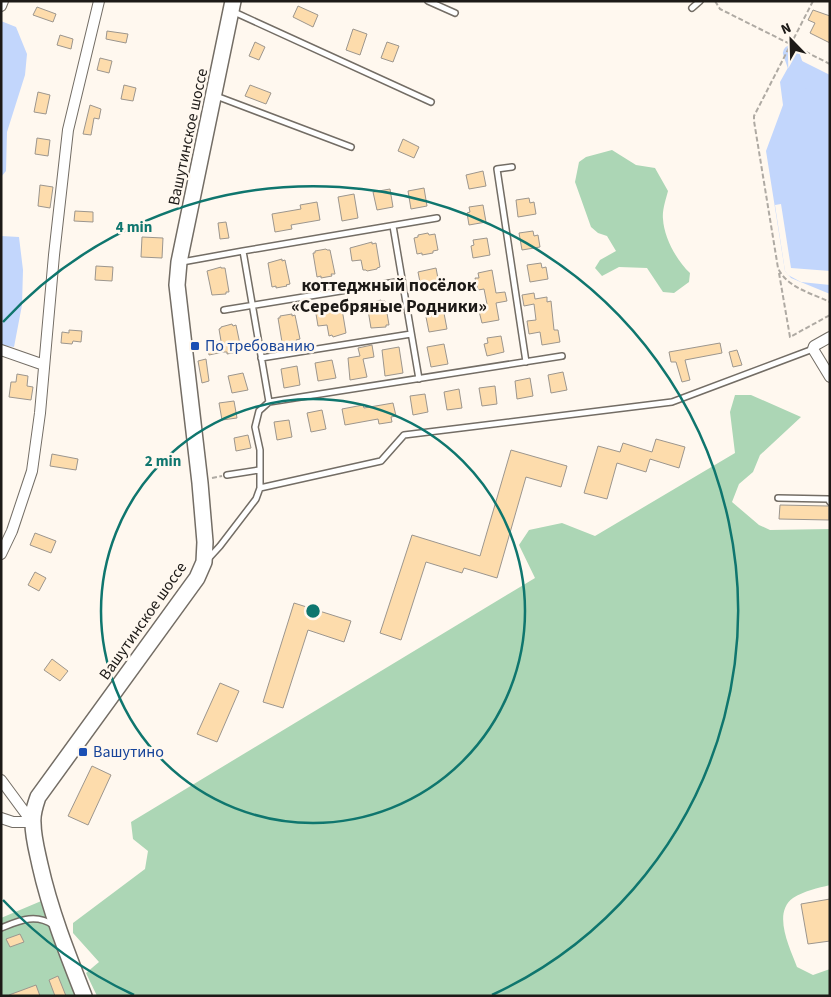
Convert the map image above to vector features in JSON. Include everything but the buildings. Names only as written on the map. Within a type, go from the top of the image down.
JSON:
[{"type":"street","points":[[1,6],[3,1]]},
{"type":"street","points":[[1,554],[12,531],[32,471],[40,413],[68,130],[99,1]]},
{"type":"street","name":"Вашутинское шоссе","points":[[84,996],[58,928],[45,887],[32,822],[33,809],[38,797],[198,578],[204,562],[205,542],[200,483],[178,285],[180,262],[232,6]]},
{"type":"street","points":[[830,337],[814,346],[813,349],[830,377]]},
{"type":"street","points":[[1,350],[44,365]]},
{"type":"street","points":[[1,780],[32,822]]},
{"type":"street","points":[[1,818],[13,822],[32,822]]},
{"type":"lane","points":[[428,1],[455,14]]},
{"type":"lane","points":[[692,8],[700,1]]},
{"type":"lane","points":[[232,6],[431,102]]},
{"type":"lane","points":[[214,96],[351,147]]},
{"type":"lane","points":[[512,167],[497,169],[526,362]]},
{"type":"lane","points":[[180,262],[437,218]]},
{"type":"lane","points":[[393,226],[419,378]]},
{"type":"lane","points":[[243,251],[268,402]]},
{"type":"lane","points":[[224,310],[402,281]]},
{"type":"lane","points":[[261,358],[411,334]]},
{"type":"lane","points":[[260,488],[381,461],[404,435],[672,402],[813,349]]},
{"type":"lane","points":[[204,562],[220,546],[256,498],[260,488],[260,450],[256,427],[259,412],[268,402],[562,356]]},
{"type":"lane","points":[[227,476],[259,470]]},
{"type":"lane","points":[[778,498],[828,499],[830,502]]},
{"type":"lane","points":[[1,928],[23,919],[32,918],[46,920],[58,928]]},
{"type":"path","points":[[715,1],[720,9],[830,64]]},
{"type":"path","points":[[813,1],[754,116],[754,121],[790,337],[830,315]]},
{"type":"path","points":[[778,268],[784,279],[830,302]]},
{"type":"path","points":[[200,483],[210,478],[227,476]]},
{"type":"green space","points":[[612,150],[636,165],[655,168],[668,191],[663,216],[668,241],[690,273],[689,282],[674,293],[663,292],[647,268],[619,267],[602,276],[595,268],[600,260],[616,251],[607,236],[598,233],[591,227],[575,182],[579,162],[586,157]]},
{"type":"green space","points":[[735,395],[751,395],[801,417],[760,455],[753,472],[739,484],[732,502],[759,525],[770,530],[830,529],[830,885],[793,898],[787,904],[783,921],[787,941],[797,967],[813,975],[830,969],[830,996],[97,996],[86,973],[99,962],[73,933],[73,923],[145,869],[148,851],[133,839],[131,822],[535,578],[519,545],[529,530],[562,523],[595,536],[735,453],[730,412]]},
{"type":"green space","points":[[46,899],[82,996],[1,996],[1,918]]},
{"type":"water","points":[[1,21],[16,27],[27,54],[25,75],[7,132],[6,171],[1,177]]},
{"type":"water","points":[[800,60],[830,75],[830,294],[791,278],[785,271],[766,151],[783,105],[780,82],[790,64]]},
{"type":"water","points":[[1,236],[19,237],[23,270],[22,305],[14,347],[1,345]]},
{"type":"pier","points":[[781,204],[791,268],[830,271],[830,285],[801,282],[788,275],[785,271],[775,205]]},
{"type":"waterway","points":[[791,53],[801,82]]},
{"type":"place","name":"По требованию","points":[[195,346]]},
{"type":"place","name":"Вашутино","points":[[83,752]]},
{"type":"district","name":"коттеджный посёлок «Серебряные Родники»","points":[[389,295]]}]
